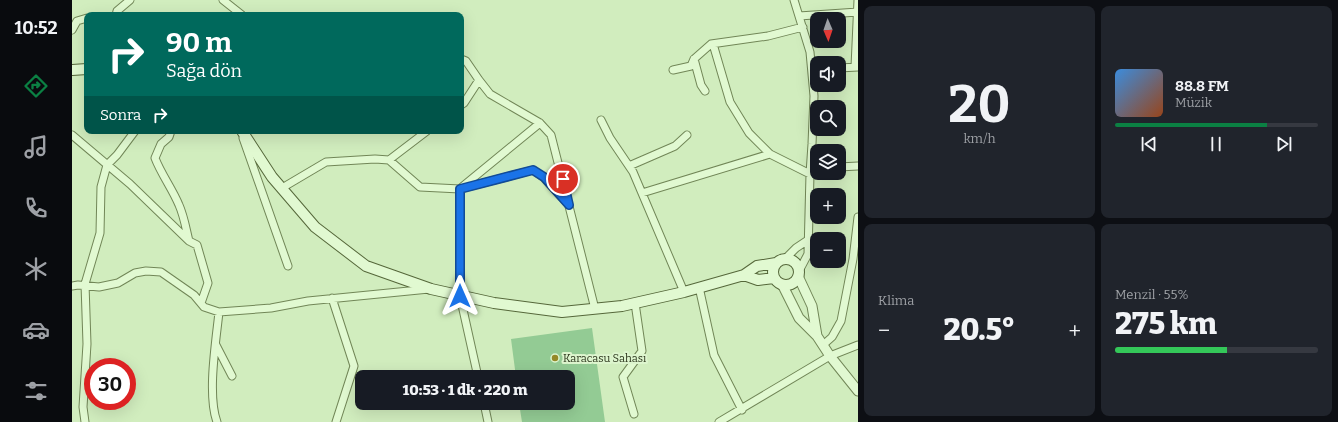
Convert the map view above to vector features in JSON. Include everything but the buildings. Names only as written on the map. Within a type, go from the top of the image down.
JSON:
[{"type":"main road","points":[[72,69],[84,69]]},
{"type":"main road","points":[[243,134],[272,176],[315,227],[366,266],[431,289],[494,303],[562,312],[635,303],[684,292],[744,275],[757,266],[781,261],[795,262],[799,274],[792,284],[778,281],[758,280],[744,275]]},
{"type":"main road","points":[[778,281],[773,273],[781,261]]},
{"type":"street","points":[[117,12],[120,0]]},
{"type":"street","points":[[118,12],[130,0]]},
{"type":"street","points":[[223,0],[238,12]]},
{"type":"street","points":[[794,0],[811,56]]},
{"type":"street","points":[[846,68],[856,67],[858,0]]},
{"type":"street","points":[[799,16],[858,12]]},
{"type":"street","points":[[72,30],[77,21],[84,19]]},
{"type":"street","points":[[673,70],[691,66],[694,59],[713,44],[768,36],[803,28]]},
{"type":"street","points":[[713,44],[730,102],[749,133],[770,154],[810,172]]},
{"type":"street","points":[[694,59],[701,85],[705,91]]},
{"type":"street","points":[[464,60],[490,94],[540,124],[551,135],[594,309]]},
{"type":"street","points":[[464,103],[478,80]]},
{"type":"street","points":[[812,144],[813,92]]},
{"type":"street","points":[[600,120],[629,166],[684,292]]},
{"type":"street","points":[[460,189],[540,124]]},
{"type":"street","points":[[85,422],[83,407],[87,344],[85,286],[100,233],[101,187],[107,165],[117,155],[133,134]]},
{"type":"street","points":[[170,134],[169,137],[161,144],[155,158],[179,205],[185,224],[188,241]]},
{"type":"street","points":[[242,134],[288,266]]},
{"type":"street","points":[[389,160],[423,134]]},
{"type":"street","points":[[72,135],[130,184],[188,241],[197,244],[208,283],[200,303]]},
{"type":"street","points":[[629,166],[675,146],[687,135]]},
{"type":"street","points":[[642,193],[770,154]]},
{"type":"street","points":[[282,188],[326,162],[367,159],[389,160],[420,187],[460,189],[533,170],[544,177],[569,205]]},
{"type":"street","points":[[846,167],[858,166]]},
{"type":"street","points":[[812,180],[808,254],[799,274],[812,306],[817,336]]},
{"type":"street","points":[[460,189],[460,296],[476,370]]},
{"type":"street","points":[[823,345],[832,337],[841,320],[853,259],[858,217]]},
{"type":"street","points":[[781,261],[808,240]]},
{"type":"street","points":[[72,286],[99,286],[118,283],[135,274],[146,271],[161,272],[194,295],[204,307],[219,312],[271,308],[332,298],[431,289]]},
{"type":"street","points":[[778,281],[799,318],[817,336],[830,356],[858,391]]},
{"type":"street","points":[[699,287],[714,355],[742,410]]},
{"type":"street","points":[[332,298],[354,366],[336,422]]},
{"type":"street","points":[[634,414],[623,377],[642,352],[635,303]]},
{"type":"street","points":[[217,422],[214,414],[213,378],[219,312]]},
{"type":"street","points":[[216,345],[232,376]]},
{"type":"street","points":[[719,422],[742,410],[830,356],[858,345]]},
{"type":"street","points":[[485,410],[488,422]]},
{"type":"green space","name":"Karacasu Sahası","points":[[592,328],[605,422],[522,422],[520,410],[575,410],[575,370],[515,370],[511,339]]},
{"type":"place","name":"Karacasu Sahası","points":[[555,358]]},
{"type":"route","points":[[460,296],[460,189],[533,170],[544,177],[569,205],[563,179]]}]
